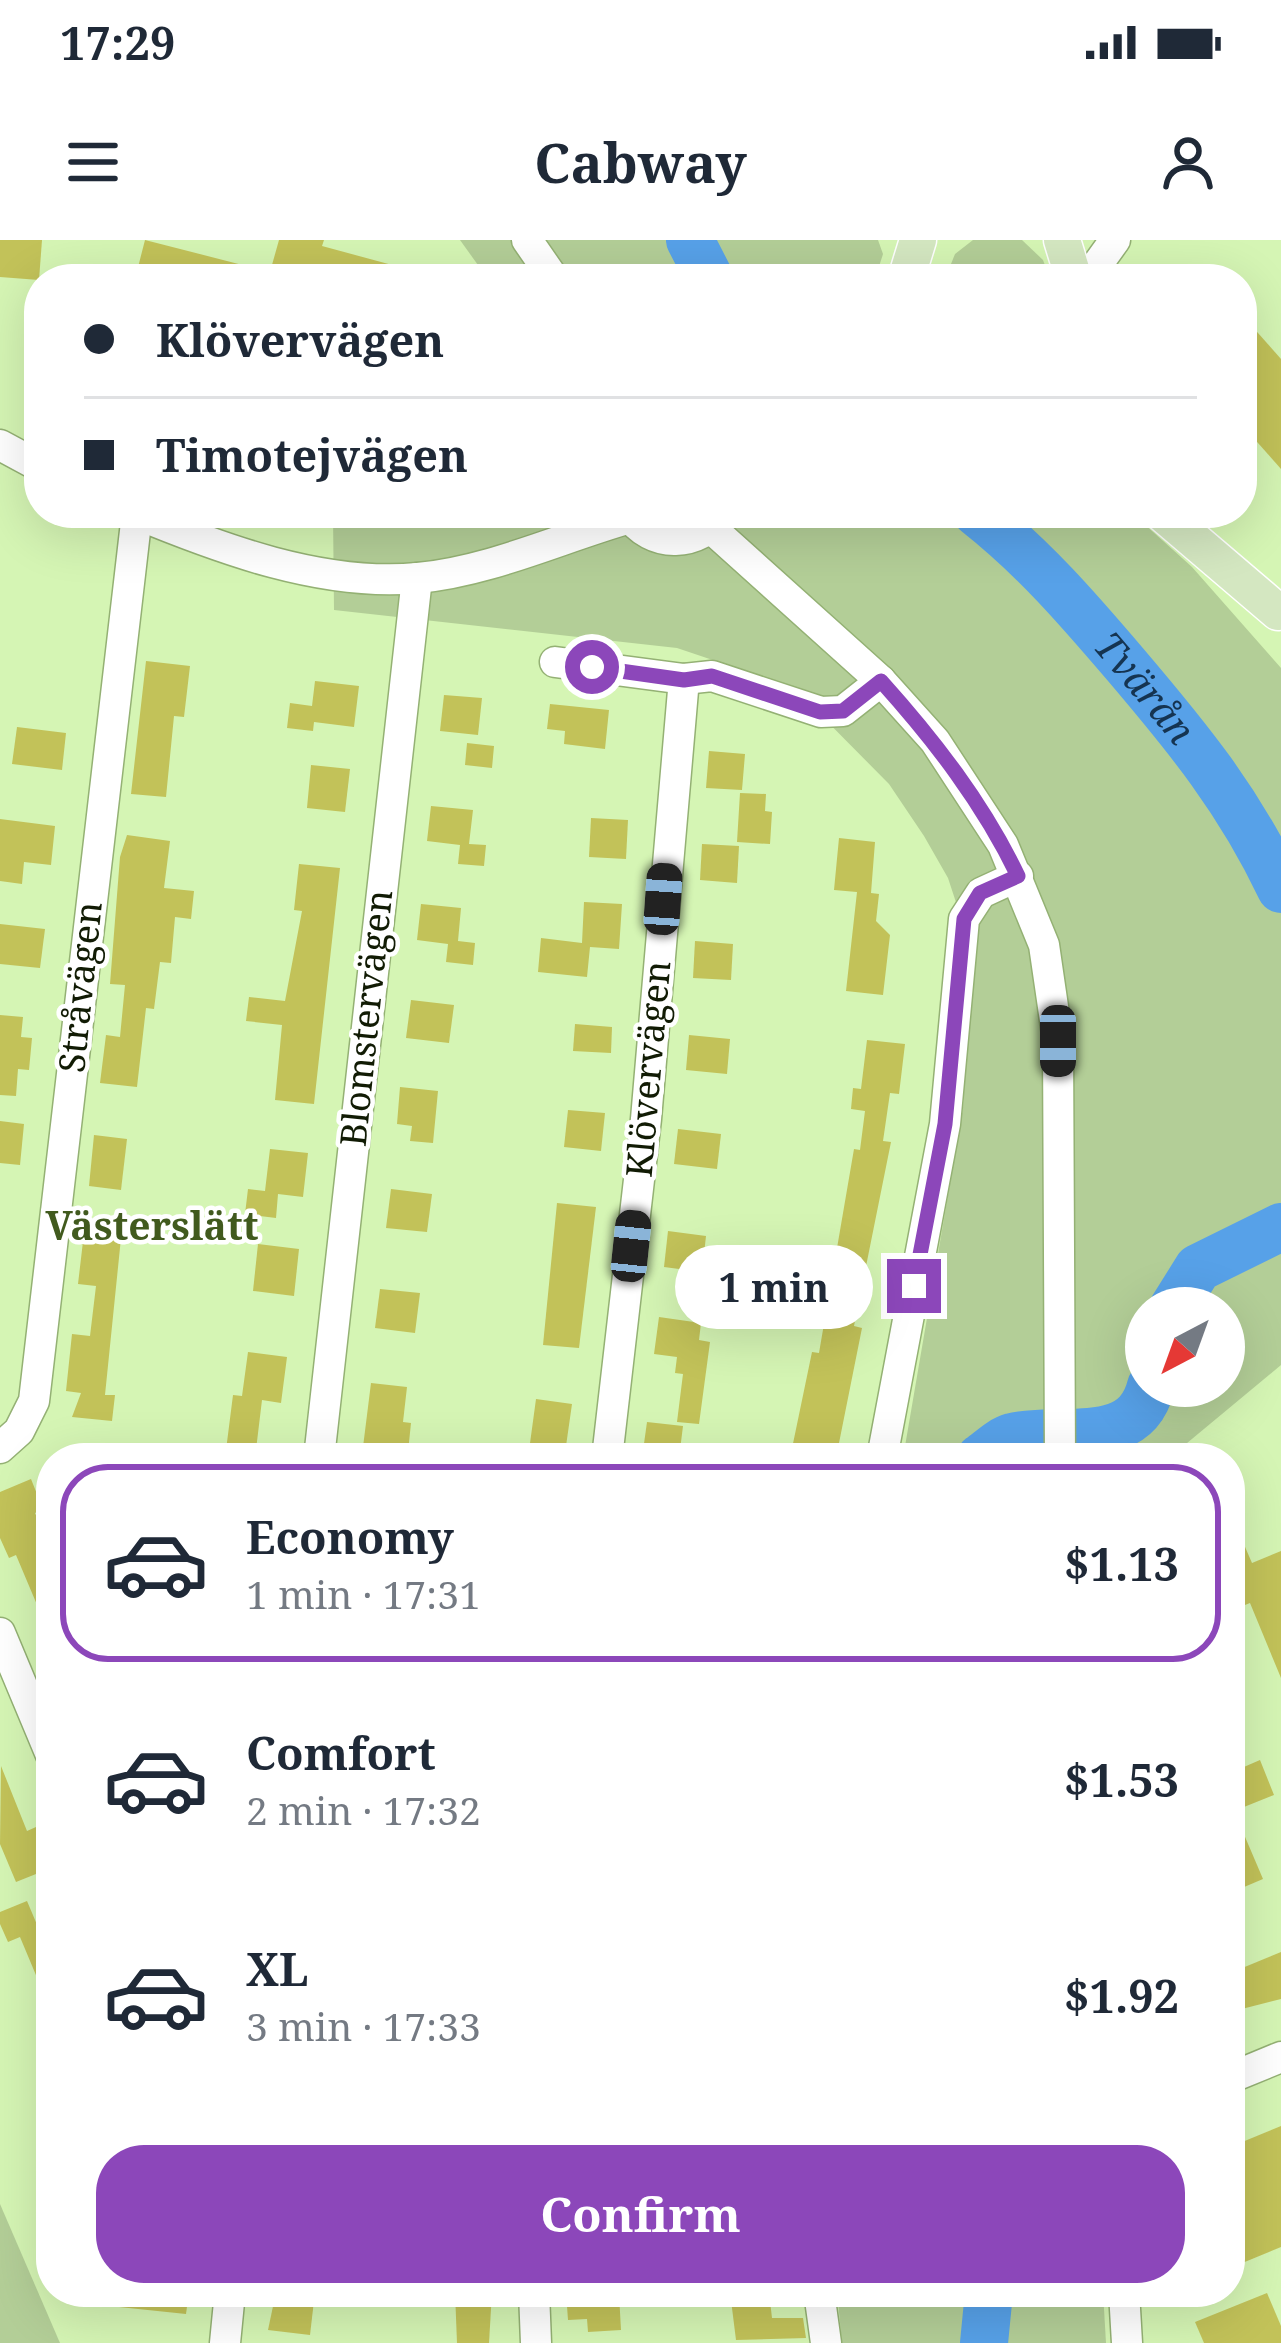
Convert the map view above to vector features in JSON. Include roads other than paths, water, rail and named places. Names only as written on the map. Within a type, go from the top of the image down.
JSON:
[{"type":"main road","points":[[1180,528],[1280,614]]},
{"type":"main road","points":[[1210,528],[1280,614]]},
{"type":"street","name":"Stråvägen","points":[[0,1448],[19,1431],[34,1401],[134,528]]},
{"type":"street","points":[[177,528],[293,568],[417,578],[500,561],[594,528]]},
{"type":"street","points":[[640,528],[678,542],[705,528]]},
{"type":"street","points":[[725,528],[881,681],[935,741],[1018,876],[1044,945],[1058,1041],[1060,1443]]},
{"type":"street","name":"Blomstervägen","points":[[321,1443],[417,578]]},
{"type":"street","points":[[555,662],[684,680],[712,676],[820,712],[843,711],[881,681]]},
{"type":"street","name":"Klövervägen","points":[[609,1443],[646,1119],[684,680]]},
{"type":"street","points":[[885,1443],[945,1124],[964,919],[980,893],[1018,876]]},
{"type":"street","points":[[0,1634],[36,1719]]},
{"type":"street","points":[[1245,2072],[1281,2057]]},
{"type":"street","points":[[225,2343],[229,2307]]},
{"type":"street","points":[[535,2307],[536,2343]]},
{"type":"street","points":[[822,2307],[826,2343]]},
{"type":"street","points":[[1125,2307],[1127,2343]]},
{"type":"waterway","name":"Tvärån","points":[[690,240],[702,264]]},
{"type":"waterway","name":"Tvärån","points":[[995,528],[1055,585],[1170,718],[1230,798],[1281,889]]},
{"type":"waterway","name":"Tvärån","points":[[1186,1287],[1198,1268],[1281,1227]]},
{"type":"waterway","name":"Tvärån","points":[[1000,1443],[1031,1434],[1113,1428],[1141,1407]]},
{"type":"waterway","name":"Tvärån","points":[[984,2343],[988,2307]]},
{"type":"district","name":"Västerslätt","points":[[152,1226]]}]
